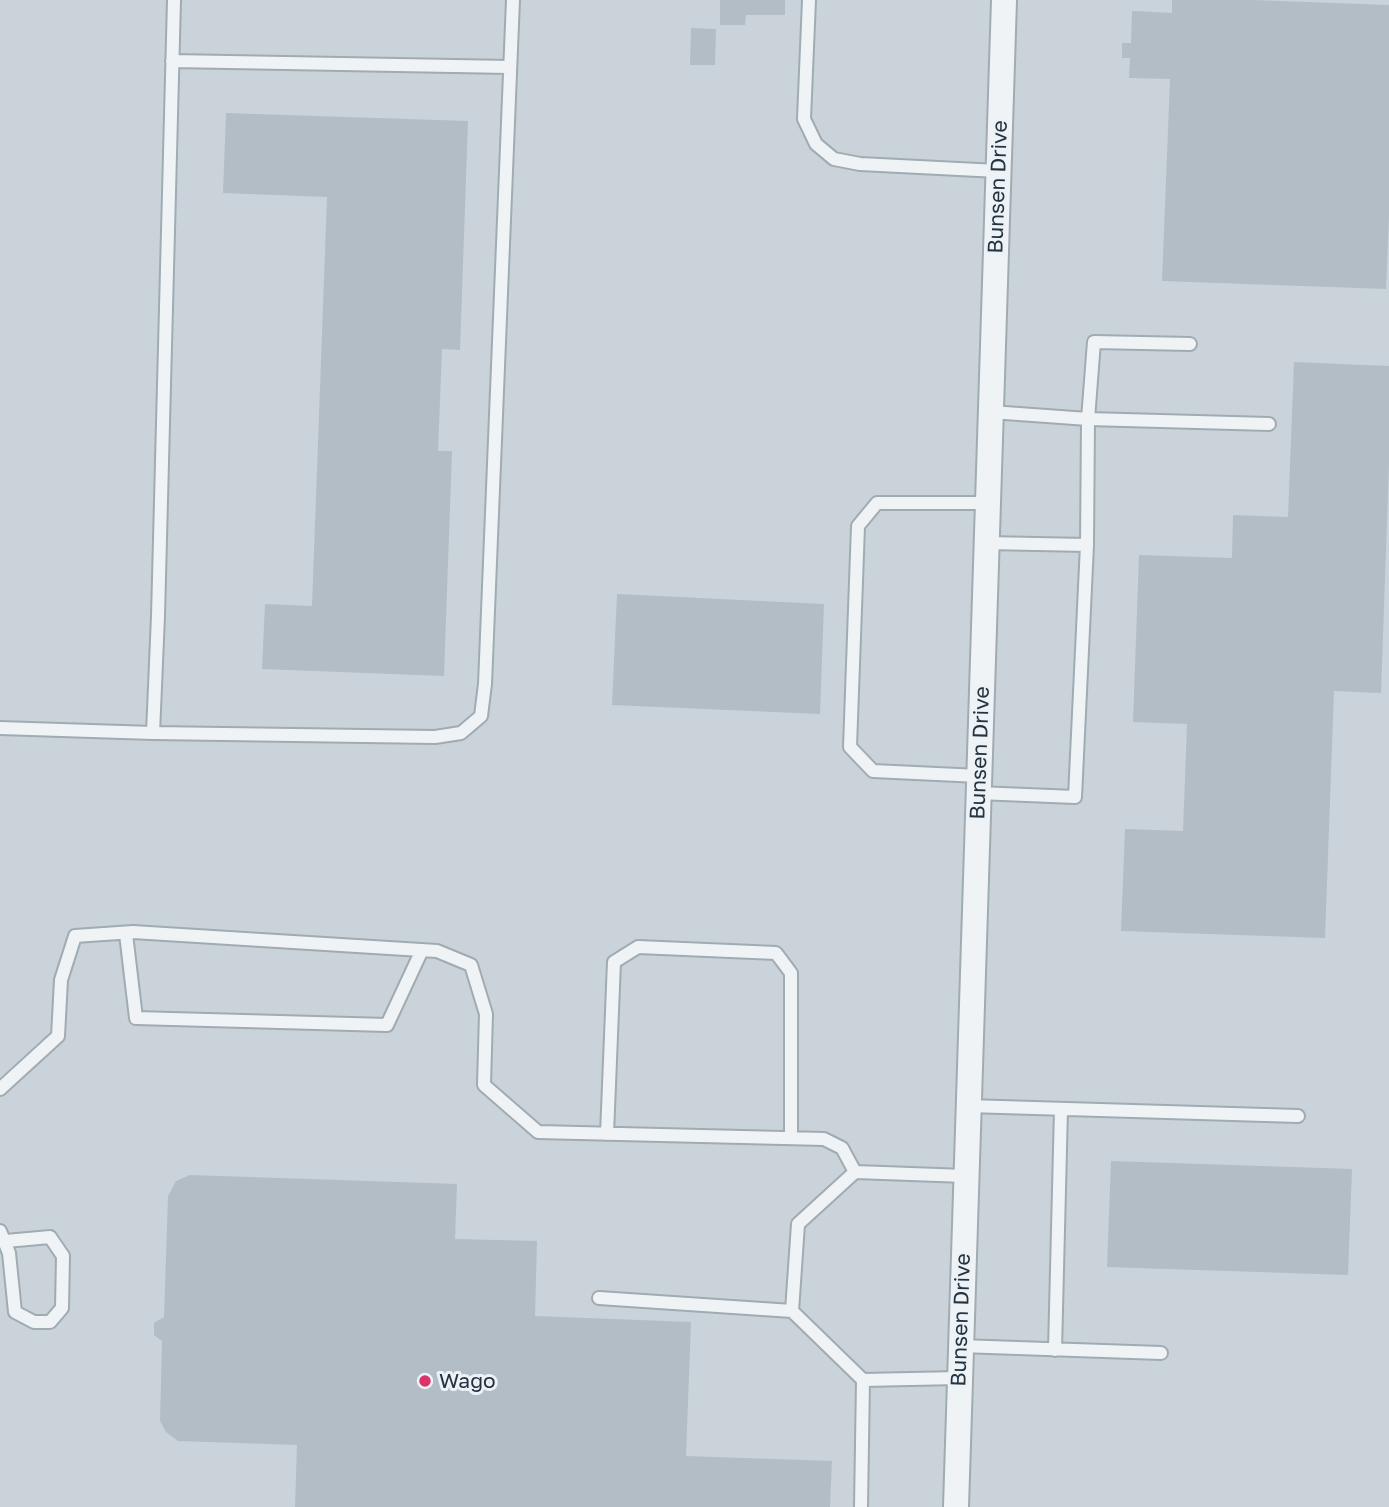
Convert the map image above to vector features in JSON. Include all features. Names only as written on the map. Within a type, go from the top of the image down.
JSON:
[{"type":"street","name":"Bunsen Drive","points":[[956,1507],[1004,0]]},
{"type":"lane","points":[[153,733],[159,615],[174,0]]},
{"type":"lane","points":[[0,728],[435,737],[461,733],[481,716],[485,684],[513,0]]},
{"type":"lane","points":[[809,0],[804,118],[816,144],[834,159],[860,164],[998,171]]},
{"type":"lane","points":[[173,61],[510,67]]},
{"type":"lane","points":[[988,503],[877,503],[858,526],[850,747],[873,771],[1075,797],[1087,545],[1088,419],[1094,342],[1189,344]]},
{"type":"lane","points":[[991,412],[1088,419],[1269,425]]},
{"type":"lane","points":[[986,543],[1087,545]]},
{"type":"lane","points":[[0,1088],[58,1036],[61,980],[75,936],[133,932],[437,951],[471,965],[486,1014],[484,1085],[538,1132],[824,1139],[842,1148],[855,1172]]},
{"type":"lane","points":[[126,934],[136,1018],[387,1025],[422,950]]},
{"type":"lane","points":[[607,1134],[614,962],[638,947],[776,953],[792,973],[791,1138]]},
{"type":"lane","points":[[968,1105],[1298,1116]]},
{"type":"lane","points":[[1055,1350],[1061,1108]]},
{"type":"lane","points":[[792,1311],[798,1224],[855,1172],[966,1176]]},
{"type":"lane","points":[[3,1236],[50,1237],[63,1256],[62,1308],[50,1322],[34,1322],[15,1312],[3,1236]]},
{"type":"lane","points":[[599,1298],[792,1311],[863,1380],[959,1378]]},
{"type":"lane","points":[[960,1346],[1161,1353]]},
{"type":"lane","points":[[861,1507],[863,1380]]},
{"type":"shaded area","points":[[0,0],[1389,0],[1389,1507],[0,1507]]},
{"type":"building","points":[[720,0],[785,0],[785,15],[746,15],[745,25],[720,25]]},
{"type":"building","points":[[1172,0],[1389,5],[1389,216],[1386,289],[1162,281],[1170,79],[1129,78],[1130,58],[1122,58],[1122,43],[1131,43],[1132,11],[1172,13]]},
{"type":"building","points":[[691,28],[716,29],[715,65],[690,65]]},
{"type":"building","points":[[226,113],[468,121],[460,350],[442,349],[438,451],[452,451],[444,676],[262,669],[265,604],[312,606],[327,197],[223,193]]},
{"type":"building","points":[[1294,362],[1389,366],[1389,464],[1381,693],[1334,691],[1325,938],[1121,931],[1125,829],[1183,831],[1187,724],[1133,722],[1139,555],[1232,558],[1233,515],[1288,517]]},
{"type":"building","points":[[617,594],[824,604],[820,714],[612,705]]},
{"type":"building","points":[[1111,1161],[1352,1169],[1348,1275],[1107,1267]]},
{"type":"building","name":"Wago","points":[[190,1175],[457,1184],[455,1239],[537,1241],[535,1316],[691,1322],[686,1456],[832,1461],[830,1507],[295,1507],[297,1445],[178,1441],[166,1432],[160,1421],[162,1341],[154,1335],[154,1323],[164,1317],[168,1196],[176,1181]]},
{"type":"place","name":"Wago","points":[[425,1381]]}]
